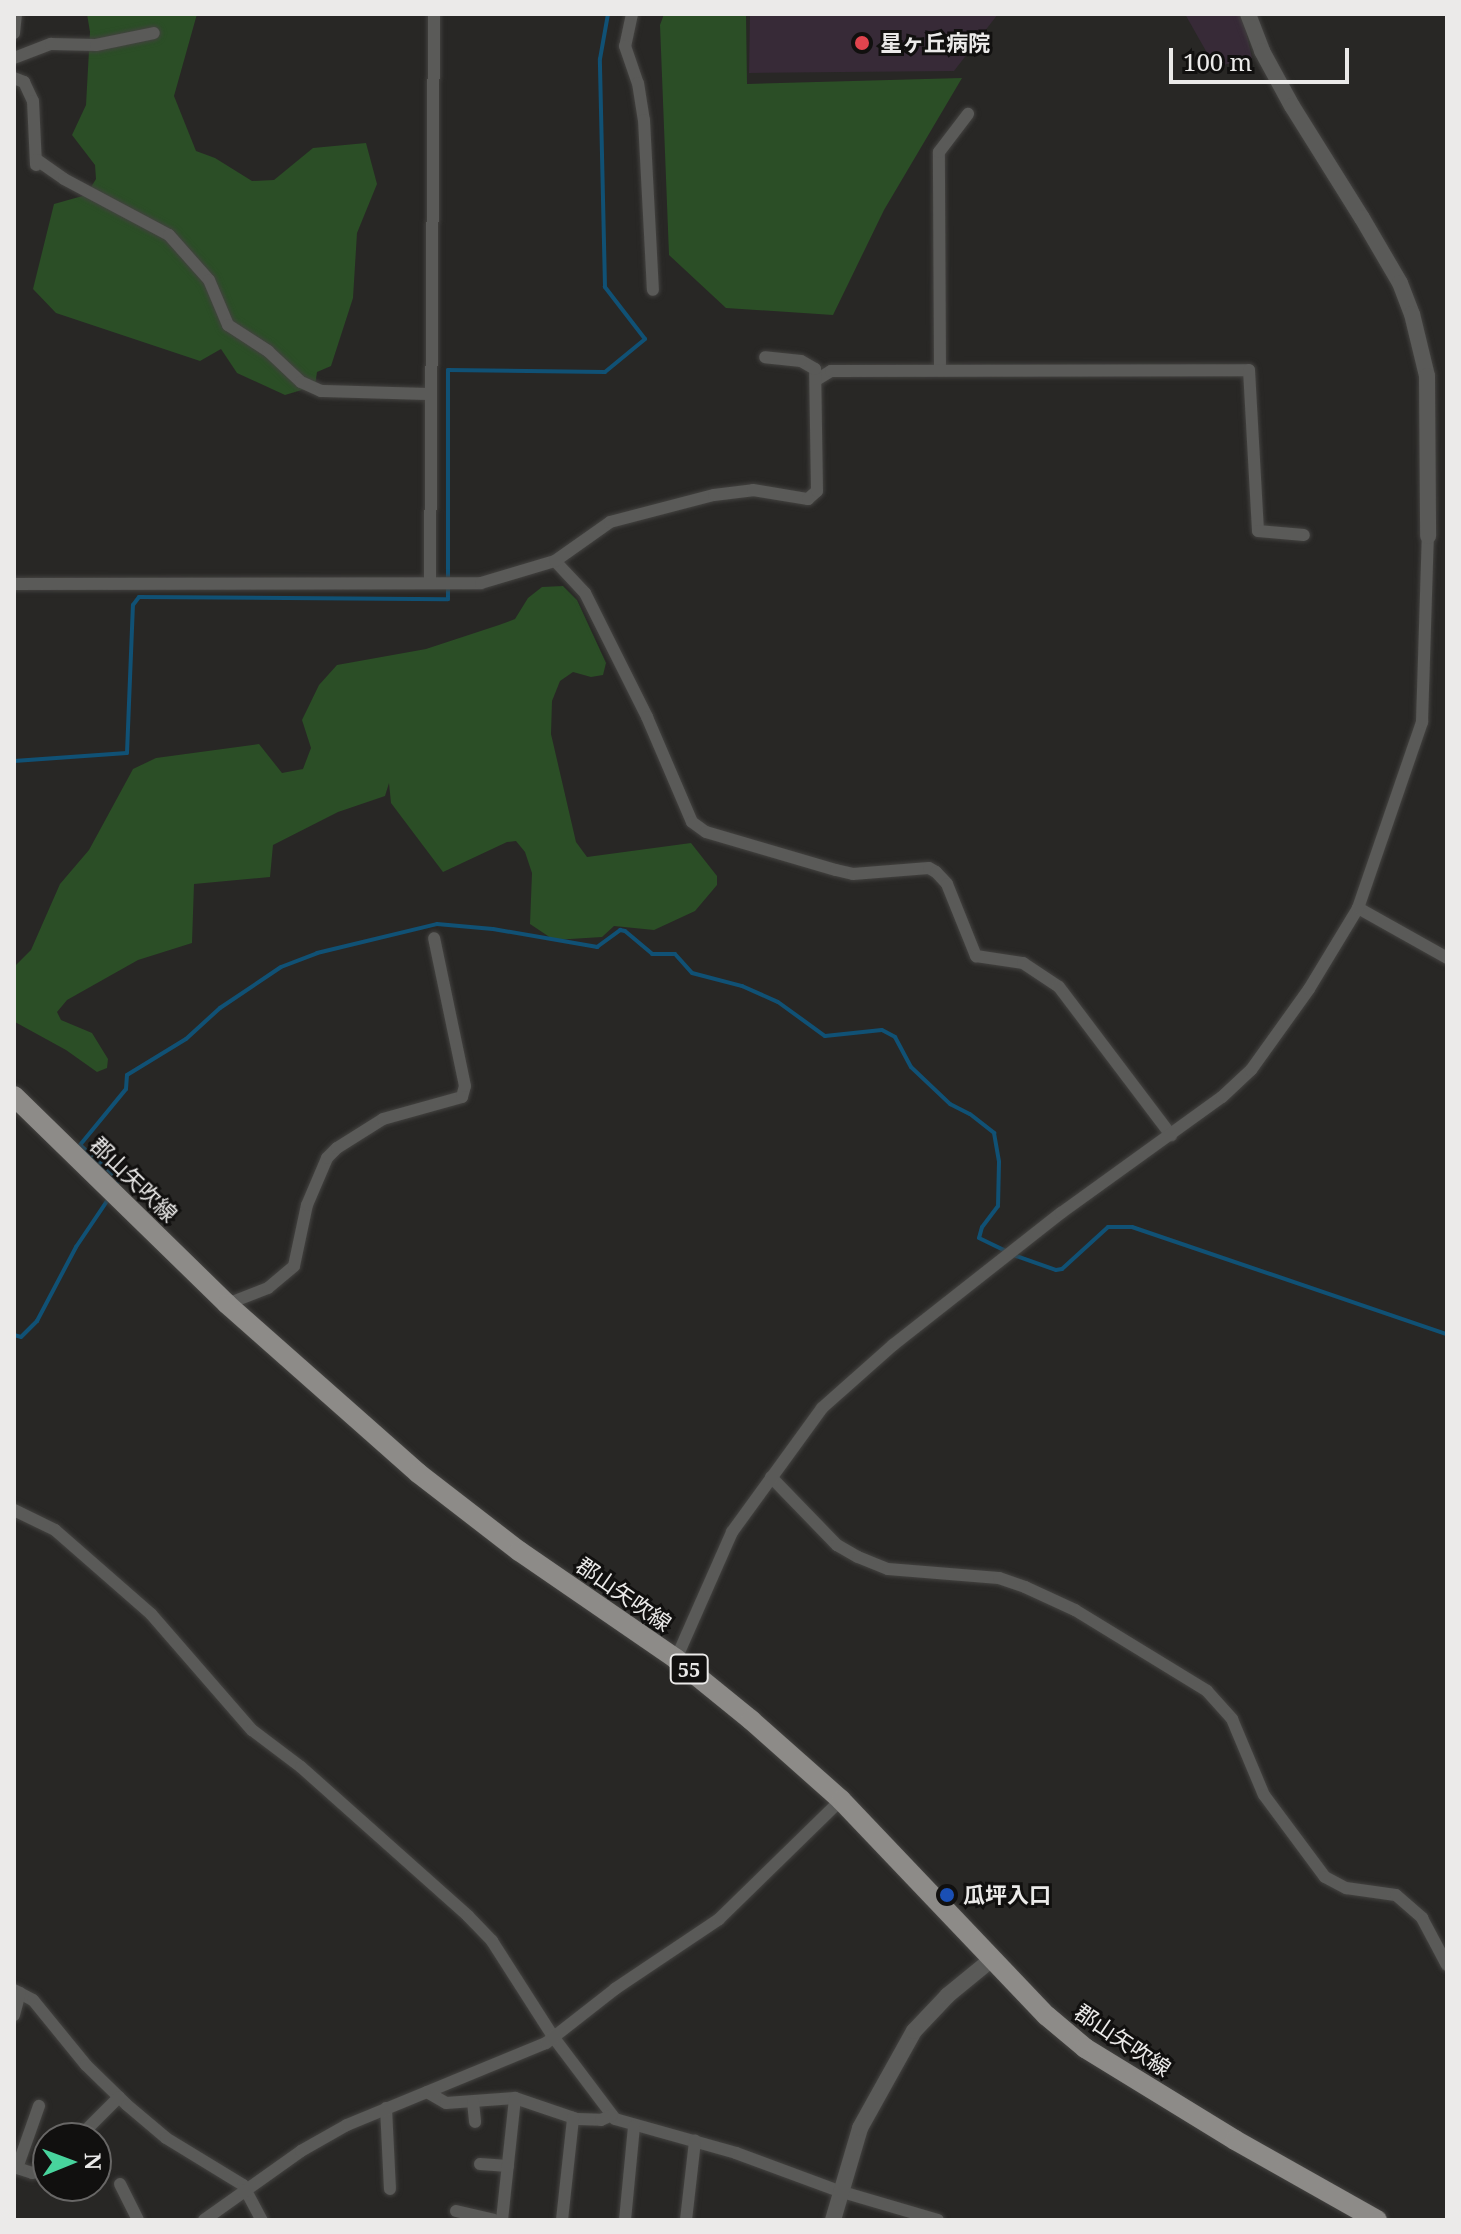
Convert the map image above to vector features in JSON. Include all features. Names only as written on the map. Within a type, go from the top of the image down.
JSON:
[{"type":"main road","name":"郡山矢吹線","points":[[14,1096],[227,1304],[418,1473],[519,1551],[676,1659],[841,1800],[1047,2016],[1085,2048],[1235,2140],[1377,2220]]},
{"type":"street","points":[[14,33],[16,14]]},
{"type":"street","points":[[430,583],[434,14]]},
{"type":"street","points":[[632,14],[625,46],[638,83],[644,120],[653,290]]},
{"type":"street","points":[[676,1659],[717,1560],[753,1499],[822,1408],[860,1371],[1061,1213],[1171,1135],[1251,1070],[1309,989],[1358,908],[1422,722],[1428,536],[1427,376],[1412,314],[1400,283],[1292,106],[1262,51],[1248,14]]},
{"type":"street","points":[[14,58],[51,44],[96,45],[154,33]]},
{"type":"street","points":[[14,78],[24,82],[33,101],[36,165],[169,235],[209,280],[228,325],[268,351],[301,382],[321,391],[430,394]]},
{"type":"street","points":[[940,370],[939,152],[968,114]]},
{"type":"street","points":[[14,584],[486,582],[555,561],[610,522],[714,495],[753,490],[777,497],[808,499],[817,491],[818,379],[815,369],[806,363],[765,357]]},
{"type":"street","points":[[818,379],[831,371],[1249,370],[1258,531],[1304,535]]},
{"type":"street","points":[[555,561],[585,593],[647,717],[692,822],[706,832],[853,874],[929,868],[936,872],[947,884],[976,956],[1023,963],[1059,987],[1171,1135]]},
{"type":"street","points":[[1358,908],[1447,958]]},
{"type":"street","points":[[227,1304],[268,1288],[294,1266],[307,1205],[327,1158],[337,1148],[383,1119],[462,1097],[465,1086],[434,938]]},
{"type":"street","points":[[771,1477],[837,1545],[858,1557],[888,1569],[999,1578],[1025,1587],[1075,1610],[1207,1691],[1232,1719],[1264,1795],[1325,1877],[1346,1888],[1396,1895],[1422,1918],[1447,1965]]},
{"type":"street","points":[[14,1510],[55,1530],[151,1614],[252,1730],[301,1767],[468,1916],[518,1978],[554,2038],[612,2115],[634,2126],[695,2141],[839,2191],[938,2220]]},
{"type":"street","points":[[204,2220],[301,2151],[386,2108],[538,2048],[554,2038],[615,1989],[719,1919],[841,1800]]},
{"type":"street","points":[[833,2220],[839,2191],[871,2104],[914,2031],[948,1995],[992,1959]]},
{"type":"street","points":[[14,2015],[17,1991],[33,2000],[86,2065],[166,2138],[248,2191],[262,2220]]},
{"type":"street","points":[[427,2092],[446,2103],[515,2098],[573,2118],[601,2120],[612,2115]]},
{"type":"street","points":[[94,2122],[119,2097]]},
{"type":"street","points":[[502,2220],[515,2098]]},
{"type":"street","points":[[473,2102],[475,2122]]},
{"type":"street","points":[[16,2167],[39,2106]]},
{"type":"street","points":[[386,2108],[390,2189]]},
{"type":"street","points":[[562,2220],[573,2118]]},
{"type":"street","points":[[625,2220],[634,2126]]},
{"type":"street","points":[[686,2220],[695,2141]]},
{"type":"street","points":[[480,2164],[508,2166]]},
{"type":"street","points":[[120,2184],[138,2220]]},
{"type":"street","points":[[456,2211],[494,2220]]},
{"type":"shaded area","name":"星ヶ丘病院","points":[[750,14],[998,14],[954,71],[749,73]]},
{"type":"shaded area","points":[[1185,14],[1242,14],[1252,58],[1215,67]]},
{"type":"green space","points":[[87,14],[197,14],[174,96],[196,151],[215,158],[252,181],[274,180],[313,148],[366,143],[377,184],[357,233],[353,298],[331,366],[317,372],[315,386],[285,395],[237,373],[221,349],[200,361],[56,313],[33,289],[54,204],[86,195],[96,179],[95,165],[72,135],[86,105],[90,32]]},
{"type":"green space","points":[[664,14],[746,14],[747,84],[962,78],[884,210],[833,315],[726,308],[669,255],[660,25]]},
{"type":"green space","points":[[563,586],[577,600],[606,663],[603,675],[591,677],[573,672],[560,681],[552,701],[551,734],[576,842],[587,857],[691,843],[717,876],[717,885],[695,911],[654,930],[614,926],[602,937],[554,940],[530,924],[532,873],[525,852],[516,841],[507,842],[443,872],[391,803],[389,783],[385,796],[338,812],[273,845],[270,877],[194,884],[192,943],[138,960],[67,1000],[57,1012],[61,1020],[92,1033],[108,1059],[107,1068],[97,1072],[66,1050],[15,1022],[14,967],[31,950],[60,884],[89,850],[133,769],[156,758],[259,744],[282,773],[303,769],[311,748],[302,720],[319,685],[337,665],[426,649],[499,625],[515,619],[528,598],[542,587]]},
{"type":"waterway","points":[[14,761],[127,753],[133,605],[139,597],[448,599],[448,370],[605,372],[645,339],[605,287],[600,59],[608,14]]},
{"type":"waterway","points":[[115,1187],[119,1180],[80,1145],[126,1089],[127,1075],[186,1039],[220,1008],[281,967],[317,953],[437,924],[493,929],[597,947],[620,930],[652,954],[675,954],[692,973],[742,986],[778,1002],[825,1036],[882,1030],[895,1037],[911,1067],[950,1104],[970,1114],[994,1133],[999,1162],[998,1206],[982,1227],[979,1238],[1016,1256],[1056,1270],[1062,1269],[1108,1227],[1132,1227],[1447,1334]]},
{"type":"waterway","points":[[14,1335],[21,1337],[37,1321],[76,1247],[109,1198]]},
{"type":"place","name":"星ヶ丘病院","points":[[862,43]]},
{"type":"place","name":"瓜坪入口","points":[[947,1895]]}]
